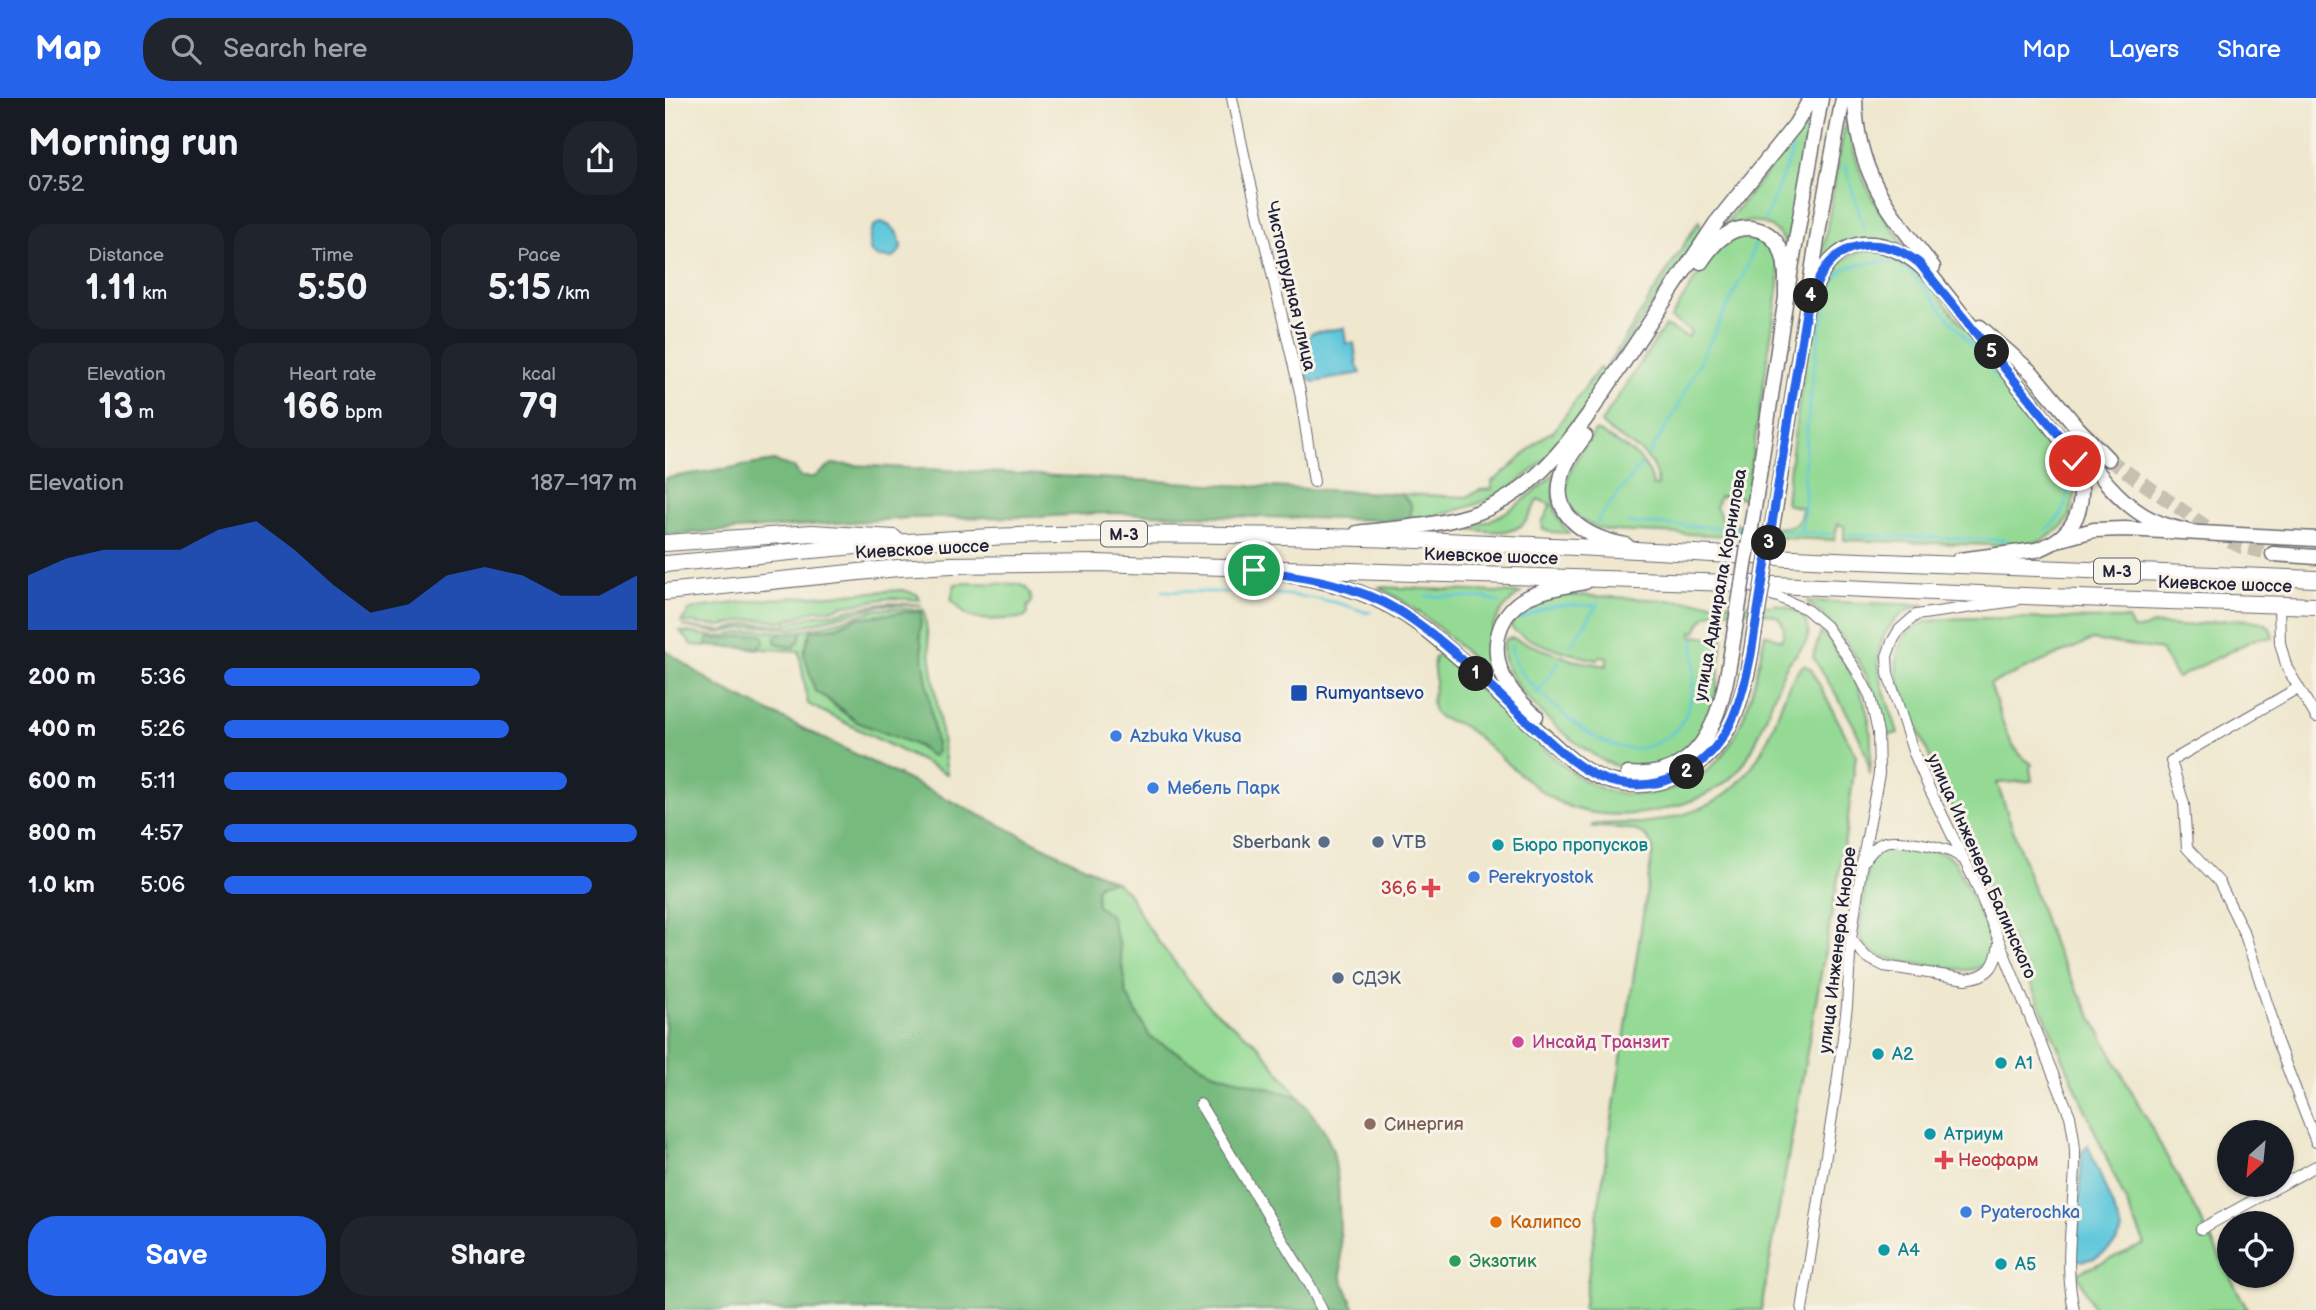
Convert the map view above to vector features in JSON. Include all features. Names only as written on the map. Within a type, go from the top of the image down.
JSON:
[{"type":"main road","points":[[1317,538],[1471,515],[1511,495],[1544,469],[1589,414],[1716,223],[1795,125],[1811,98]]},
{"type":"main road","name":"улица Адмирала Корнилова","points":[[1605,579],[1559,587],[1525,599],[1509,612],[1504,620],[1496,643],[1496,652],[1503,679],[1521,702],[1573,749],[1604,769],[1624,774],[1652,774],[1675,766],[1696,752],[1716,718],[1734,635],[1786,297],[1821,98]]},
{"type":"main road","points":[[1202,566],[1304,577],[1369,595],[1435,638],[1575,763],[1601,778],[1623,784],[1653,784],[1671,779],[1696,766],[1711,754],[1725,735],[1739,703],[1755,634],[1843,98]]},
{"type":"main road","points":[[1856,98],[1857,127],[1863,158],[1876,188],[1894,218],[2089,461],[2130,506],[2154,520],[2190,532]]},
{"type":"main road","points":[[1648,549],[1607,541],[1581,529],[1572,521],[1563,506],[1560,491],[1561,479],[1569,459],[1705,257],[1722,237],[1734,230],[1751,228],[1764,231],[1774,239],[1780,247],[1785,264],[1786,297]]},
{"type":"main road","points":[[1807,306],[1826,267],[1834,258],[1851,248],[1869,244],[1886,246],[1919,263],[2062,439],[2075,461],[2082,483],[2080,506],[2067,530],[2053,542]]},
{"type":"main road","points":[[1980,327],[2032,373],[2083,435],[2108,459]]},
{"type":"main road","points":[[1929,563],[2021,553],[2094,530],[2125,529],[2316,539]]},
{"type":"main road","points":[[665,543],[811,533],[932,540]]},
{"type":"main road","name":"Киевское шоссе","points":[[665,564],[932,540],[1152,534],[1648,549],[2316,579]]},
{"type":"main road","points":[[2273,554],[2316,557]]},
{"type":"main road","name":"Киевское шоссе","points":[[665,592],[898,568],[1097,563],[1733,583],[2316,606]]},
{"type":"street","name":"Чистопрудная улица","points":[[1232,98],[1300,392],[1314,482]]},
{"type":"street","name":"улица Инженера Кнорре","points":[[1733,583],[1778,597],[1817,617],[1842,649],[1870,696],[1878,733],[1879,775],[1851,939],[1847,1006],[1837,1084],[1802,1310]]},
{"type":"street","name":"улица Инженера Балинского","points":[[2049,597],[1916,615],[1899,630],[1887,656],[1888,674],[1913,751],[1999,940],[2070,1116],[2075,1152],[2068,1259],[2069,1289],[2074,1310]]},
{"type":"street","points":[[2279,605],[2280,643],[2287,668],[2316,717]]},
{"type":"street","points":[[2298,688],[2171,761],[2184,804],[2187,848],[2219,882],[2245,935],[2273,1021],[2276,1039],[2316,1142]]},
{"type":"street","points":[[1862,863],[1884,842],[1896,841],[1950,850],[1965,861]]},
{"type":"street","points":[[1851,939],[1866,957],[1884,966],[1966,979],[1977,977],[1991,968],[1998,953],[1999,940]]},
{"type":"street","points":[[1200,1104],[1297,1263],[1322,1310]]},
{"type":"street","points":[[2201,1229],[2316,1166]]},
{"type":"green space","points":[[1847,112],[1854,150],[1866,184],[1874,201],[1908,248],[1886,240],[1821,262]]},
{"type":"green space","points":[[1809,120],[1787,243],[1776,231],[1757,222],[1743,222],[1723,230],[1722,228]]},
{"type":"green space","points":[[1699,221],[1701,231],[1590,401],[1552,452],[1520,481],[1495,496],[1454,511],[1410,519],[1411,504],[1401,494],[1466,497],[1480,490],[1492,489],[1492,481],[1547,434],[1553,432],[1599,368],[1604,371]]},
{"type":"green space","points":[[1746,234],[1764,240],[1774,251],[1779,284],[1746,498],[1719,496],[1716,507],[1722,519],[1770,528],[1790,526],[1799,520],[1802,508],[1786,504],[1813,307],[1825,280],[1834,268],[1857,253],[1871,250],[1900,258],[1922,275],[2050,432],[2070,464],[2076,490],[2070,516],[2063,526],[2044,540],[2020,546],[1844,540],[1844,526],[1838,524],[1834,540],[1612,531],[1589,524],[1580,518],[1568,503],[1567,482],[1571,469],[1595,431],[1627,448],[1641,460],[1651,476],[1653,486],[1658,486],[1655,472],[1644,454],[1601,423],[1665,326],[1688,337],[1691,332],[1671,318],[1711,257],[1733,239]]},
{"type":"green space","points":[[774,461],[795,468],[800,477],[814,477],[832,464],[1401,494],[1411,504],[1410,519],[1106,513],[1036,517],[910,518],[665,535],[665,478]]},
{"type":"green space","points":[[1558,470],[1554,503],[1559,519],[1569,533],[1543,529],[1542,523],[1551,505],[1538,499],[1524,523],[1512,530],[1496,532],[1465,529],[1504,513]]},
{"type":"green space","points":[[955,584],[1019,584],[1029,591],[1032,602],[1027,607],[1024,618],[973,617],[951,600]]},
{"type":"green space","points":[[1378,587],[1521,593],[1502,611],[1491,632],[1489,656],[1496,681],[1455,642],[1411,606]]},
{"type":"green space","points":[[902,590],[917,594],[920,600],[890,598],[831,610],[816,610],[785,621],[750,619],[722,626],[681,622],[689,611],[697,608],[770,599]]},
{"type":"green space","points":[[1573,595],[1776,604],[1804,617],[1809,633],[1805,643],[1784,670],[1749,755],[1737,772],[1721,786],[1701,797],[1654,811],[1605,814],[1582,811],[1541,791],[1472,732],[1435,713],[1432,702],[1435,679],[1433,664],[1439,654],[1450,661],[1558,761],[1595,786],[1631,794],[1659,792],[1686,784],[1707,770],[1724,753],[1737,732],[1754,684],[1765,634],[1781,640],[1784,635],[1779,618],[1765,613],[1733,610],[1715,612],[1704,618],[1696,632],[1692,632],[1692,636],[1723,637],[1716,690],[1709,717],[1696,740],[1678,756],[1656,765],[1631,768],[1608,763],[1557,727],[1521,690],[1509,671],[1503,654],[1506,639],[1512,638],[1572,660],[1606,666],[1608,657],[1600,656],[1597,660],[1538,643],[1511,627],[1514,618],[1527,606],[1545,599]]},
{"type":"green space","points":[[1807,602],[1925,605],[1904,613],[1896,620],[1880,647],[1880,677],[1898,733],[1885,736],[1876,699],[1859,662],[1835,629]]},
{"type":"green space","points":[[890,603],[922,605],[881,605],[792,629],[756,626],[718,633],[683,626],[722,631],[750,623],[785,625],[816,615]]},
{"type":"green space","points":[[874,610],[924,610],[947,774],[808,704],[799,651],[692,645],[680,631],[718,637],[756,630],[792,633]],"holes":[[[921,612],[920,635],[929,755],[904,740],[854,720],[815,691],[804,653],[811,631],[837,627],[857,618]]]},
{"type":"green space","points":[[921,612],[920,635],[937,751],[934,756],[919,746],[857,722],[815,691],[804,653],[811,631],[837,627],[857,618]]},
{"type":"green space","points":[[1949,619],[2128,619],[2133,629],[2142,629],[2157,625],[2182,626],[2241,619],[2264,623],[2272,632],[2273,638],[2257,638],[2177,678],[2161,650],[2092,640],[1990,684],[2010,739],[2023,758],[2032,764],[2032,781],[1997,783],[2053,945],[2217,1251],[2217,1288],[2236,1288],[2247,1309],[2094,1310],[2077,1273],[2145,1244],[1934,768],[1898,676],[1898,651],[1906,635],[1925,623]]},
{"type":"green space","points":[[802,631],[794,647],[775,642],[775,636],[781,633]]},
{"type":"green space","points":[[1821,632],[1844,662],[1864,703],[1870,729],[1870,775],[1856,730],[1813,657]]},
{"type":"green space","points":[[761,634],[764,643],[758,648],[706,646],[709,638]]},
{"type":"green space","points":[[665,650],[719,687],[1114,881],[1101,883],[1096,888],[1097,906],[1110,915],[1119,945],[1126,993],[1150,1037],[1212,1072],[1299,1097],[1323,1128],[1333,1151],[1338,1181],[1342,1279],[1355,1310],[665,1310]]},
{"type":"green space","points":[[1804,665],[1811,669],[1856,755],[1846,833],[1761,1310],[1583,1310],[1653,849],[1644,835],[1636,831],[1592,825],[1665,819],[1687,814],[1723,796],[1751,768],[1763,749],[1789,685]]},
{"type":"green space","points":[[1886,845],[1943,853],[1955,861],[1992,941],[1989,958],[1982,966],[1966,970],[1905,962],[1874,953],[1866,947],[1859,932],[1868,866],[1871,857]]},
{"type":"green space","points":[[1114,881],[1127,891],[1161,945],[1210,1007],[1258,1045],[1299,1097],[1212,1072],[1150,1037],[1126,993],[1119,945],[1110,915],[1097,906],[1096,889],[1101,883]]},
{"type":"water","points":[[881,222],[893,228],[900,239],[901,249],[894,258],[878,257],[870,251],[872,230]]},
{"type":"water","points":[[1344,328],[1346,344],[1354,343],[1361,373],[1315,382],[1308,379],[1306,346],[1311,333]]},
{"type":"water","points":[[2088,1145],[2122,1230],[2116,1242],[2105,1252],[2091,1259],[2078,1260],[2076,1255],[2082,1152]]},
{"type":"waterway","points":[[1765,220],[1793,149]]},
{"type":"waterway","points":[[1845,165],[1864,229]]},
{"type":"waterway","points":[[1649,454],[1672,418],[1747,267],[1755,244]]},
{"type":"waterway","points":[[1801,533],[1805,504],[1807,429],[1819,337],[1832,287],[1840,273],[1851,267],[1888,262],[1898,264],[1914,275],[2014,398],[2046,443]]},
{"type":"waterway","points":[[1598,523],[1599,518],[1641,465]]},
{"type":"waterway","points":[[2046,530],[2059,517],[2066,502],[2067,485],[2063,467]]},
{"type":"waterway","points":[[1628,523],[1746,529]]},
{"type":"waterway","points":[[1777,531],[1830,534]]},
{"type":"waterway","points":[[1848,535],[2007,540]]},
{"type":"waterway","points":[[1163,591],[1267,593],[1320,599],[1370,612]]},
{"type":"waterway","points":[[1426,596],[1487,598],[1500,603]]},
{"type":"waterway","points":[[1519,619],[1549,607],[1597,606],[1598,603]]},
{"type":"waterway","points":[[1571,645],[1596,607]]},
{"type":"waterway","points":[[1511,646],[1515,662],[1523,675],[1570,720],[1599,739],[1614,746],[1630,748],[1646,747],[1662,740],[1682,722],[1692,689],[1694,639]]},
{"type":"waterway","points":[[1537,693],[1559,662]]},
{"type":"tunnel","points":[[2108,459],[2224,539],[2242,547],[2273,554]]},
{"type":"place","name":"Rumyantsevo","points":[[1299,693]]},
{"type":"place","name":"Azbuka Vkusa","points":[[1116,736]]},
{"type":"place","name":"Мебель Парк","points":[[1153,788]]},
{"type":"place","name":"Sberbank","points":[[1324,842]]},
{"type":"place","name":"VTB","points":[[1378,842]]},
{"type":"place","name":"Бюро пропусков","points":[[1498,845]]},
{"type":"place","name":"Perekryostok","points":[[1474,877]]},
{"type":"place","name":"36,6","points":[[1431,888]]},
{"type":"place","name":"СДЭК","points":[[1338,978]]},
{"type":"place","name":"Инсайд Транзит","points":[[1518,1042]]},
{"type":"place","name":"А2","points":[[1878,1054]]},
{"type":"place","name":"А1","points":[[2001,1063]]},
{"type":"place","name":"Синергия","points":[[1370,1124]]},
{"type":"place","name":"Атриум","points":[[1930,1134]]},
{"type":"place","name":"Неофарм","points":[[1944,1160]]},
{"type":"place","name":"Pyaterochka","points":[[1966,1212]]},
{"type":"place","name":"Калипсо","points":[[1496,1222]]},
{"type":"place","name":"А4","points":[[1884,1250]]},
{"type":"place","name":"Экзотик","points":[[1455,1261]]},
{"type":"place","name":"А5","points":[[2001,1264]]},
{"type":"route","points":[[1254,570],[1335,584],[1384,603],[1420,625],[1575,763],[1612,782],[1653,784],[1687,771],[1711,754],[1725,735],[1739,703],[1751,654],[1807,306],[1822,273],[1834,258],[1851,248],[1875,244],[1897,250],[1919,263],[2062,439],[2075,461]]}]
